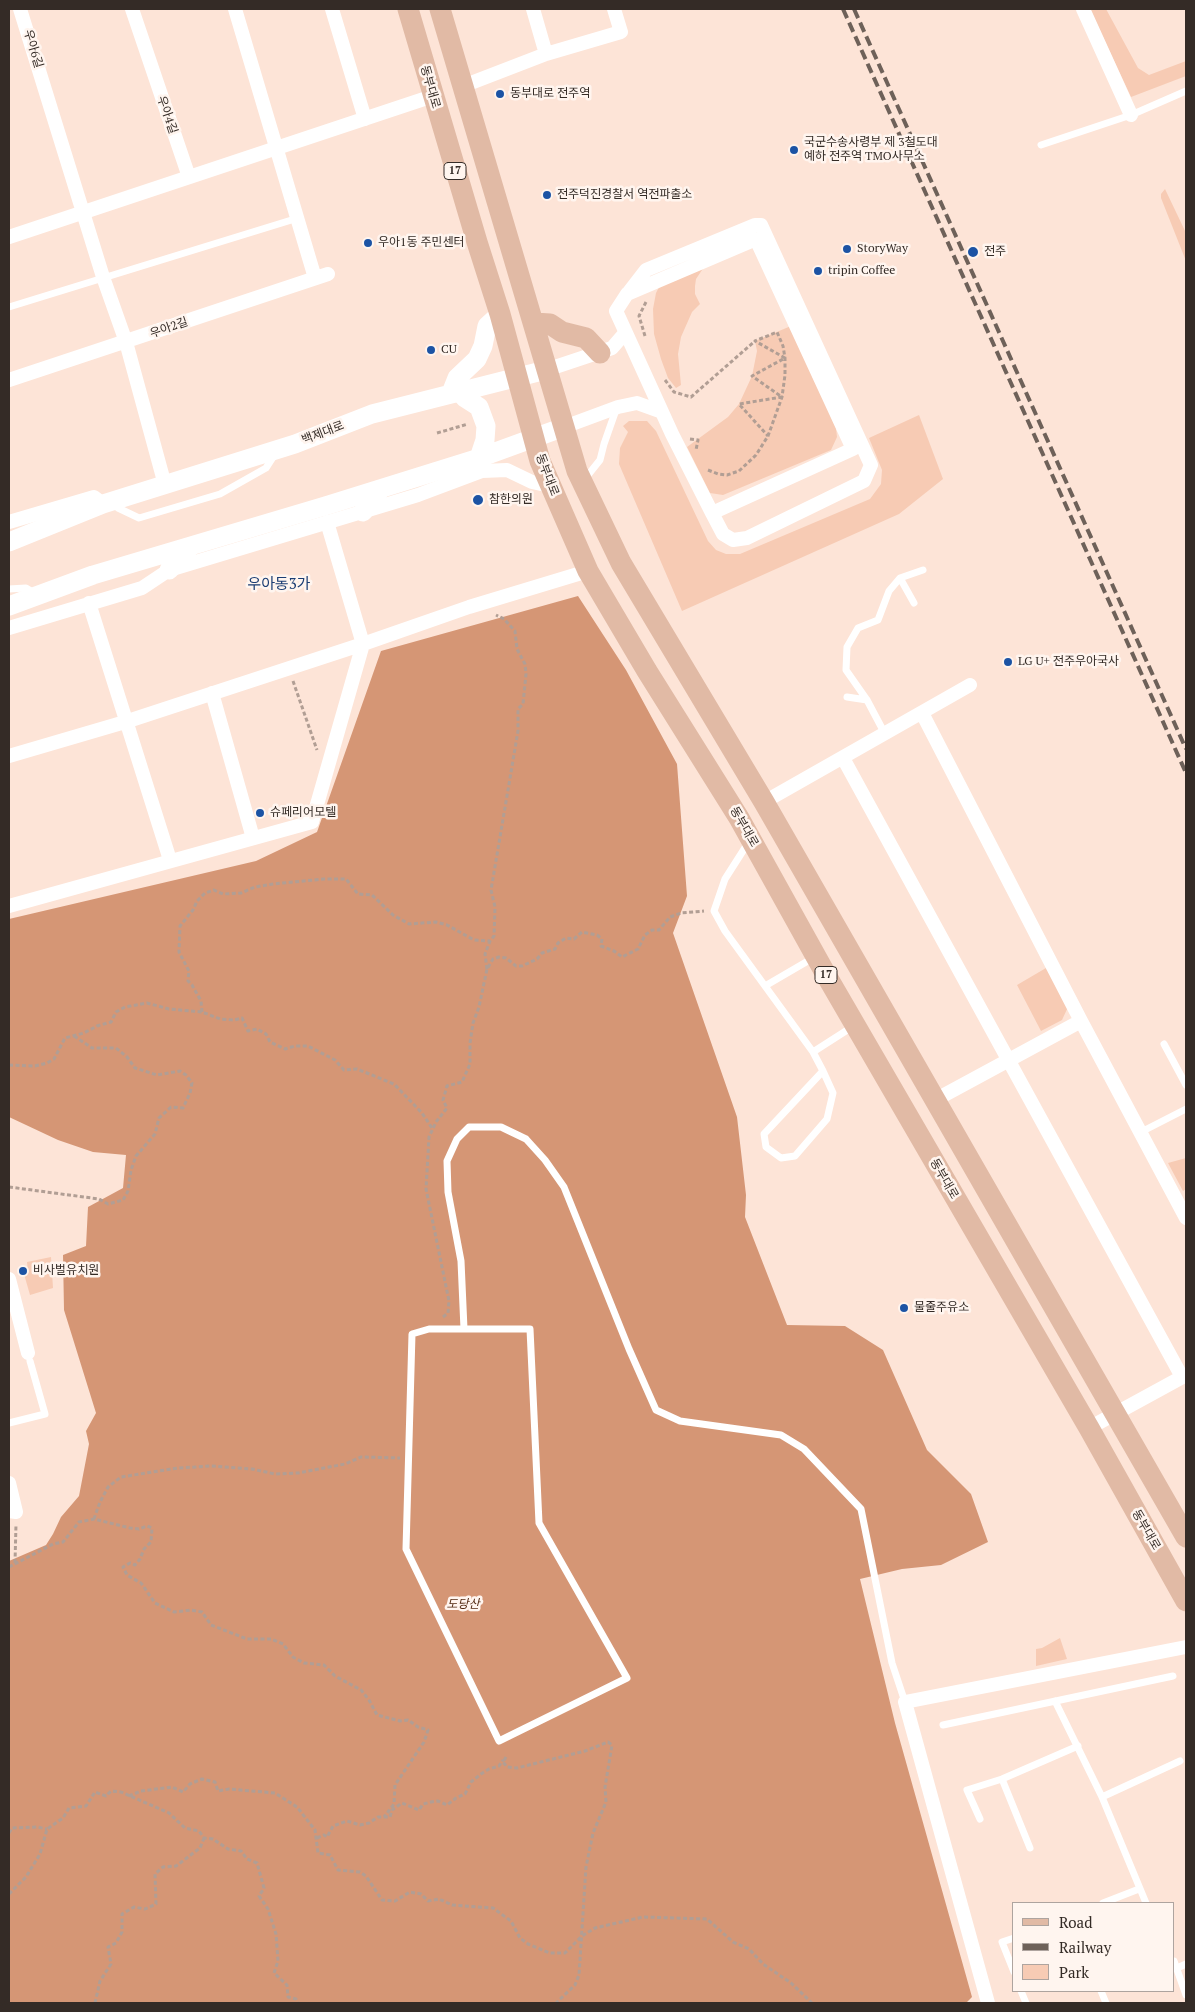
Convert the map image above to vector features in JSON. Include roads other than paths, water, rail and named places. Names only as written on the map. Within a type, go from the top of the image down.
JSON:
[{"type":"main road","name":"동부대로","points":[[408,9],[500,314],[540,462],[588,571],[647,671],[751,838],[855,1025],[1089,1428],[1186,1601]]},
{"type":"main road","name":"17","points":[[440,9],[564,427],[582,482],[621,563],[764,802],[1186,1537]]},
{"type":"main road","points":[[534,323],[550,324],[562,332],[586,338],[600,353]]},
{"type":"street","name":"우아6길","points":[[20,9],[83,212]]},
{"type":"street","name":"우아4길","points":[[132,9],[189,177]]},
{"type":"street","points":[[235,9],[298,218]]},
{"type":"street","points":[[332,9],[365,119]]},
{"type":"street","points":[[533,9],[546,54]]},
{"type":"street","points":[[462,86],[546,54],[622,32],[614,9]]},
{"type":"street","points":[[1083,9],[1131,115]]},
{"type":"street","points":[[9,237],[433,96]]},
{"type":"street","points":[[83,212],[103,278],[126,342],[165,485]]},
{"type":"street","name":"우아2길","points":[[9,380],[322,276],[298,218]]},
{"type":"street","points":[[755,225],[761,225],[871,465],[864,481],[747,538],[733,540],[723,534],[674,438],[616,312],[627,294],[646,270],[755,225]]},
{"type":"street","points":[[627,294],[756,239],[854,449],[712,512]]},
{"type":"street","points":[[479,458],[485,440],[486,426],[479,407],[455,392],[458,378],[476,359],[483,346],[487,326],[500,314]]},
{"type":"street","points":[[546,370],[612,348],[625,333]]},
{"type":"street","name":"백제대로","points":[[9,542],[107,502],[278,449],[372,414],[546,370]]},
{"type":"street","points":[[9,606],[93,574],[192,546],[479,458],[618,407],[636,403],[662,412]]},
{"type":"street","points":[[169,570],[418,495],[482,472],[507,470],[532,482],[550,486]]},
{"type":"street","points":[[384,488],[418,495]]},
{"type":"street","points":[[363,512],[384,488]]},
{"type":"street","name":"백제대로","points":[[9,522],[94,497],[107,502]]},
{"type":"street","points":[[9,906],[312,822],[363,644],[328,522]]},
{"type":"street","points":[[192,546],[223,554]]},
{"type":"street","points":[[9,628],[142,588],[169,570],[192,546]]},
{"type":"street","points":[[9,756],[125,722],[363,644],[468,607],[588,571]]},
{"type":"street","points":[[89,603],[170,860]]},
{"type":"street","points":[[764,802],[970,685]]},
{"type":"street","points":[[212,693],[253,838]]},
{"type":"street","points":[[922,713],[1081,1021],[1186,1218]]},
{"type":"street","points":[[843,758],[1184,1376],[1089,1428]]},
{"type":"street","points":[[935,1100],[1081,1021]]},
{"type":"street","points":[[9,1279],[29,1357]]},
{"type":"street","points":[[9,1483],[13,1512]]},
{"type":"street","points":[[988,2003],[905,1702],[1186,1648]]},
{"type":"lane","points":[[1041,145],[1131,115],[1186,91]]},
{"type":"lane","points":[[9,307],[298,218]]},
{"type":"lane","points":[[582,482],[600,460],[618,407]]},
{"type":"lane","points":[[107,502],[139,518],[220,494],[266,468],[278,449]]},
{"type":"lane","points":[[885,734],[867,700],[846,670],[847,647],[858,628],[878,620],[890,591],[900,578],[923,570]]},
{"type":"lane","points":[[900,578],[914,602]]},
{"type":"lane","points":[[9,589],[26,588],[37,595]]},
{"type":"lane","points":[[847,697],[867,700]]},
{"type":"lane","points":[[751,838],[725,879],[714,911],[725,931],[813,1052],[823,1071],[833,1093],[827,1119],[795,1156],[781,1158],[766,1147],[764,1134],[823,1071]]},
{"type":"lane","points":[[765,986],[816,956]]},
{"type":"lane","points":[[813,1052],[855,1025]]},
{"type":"lane","points":[[1164,1044],[1186,1085]]},
{"type":"lane","points":[[1141,1132],[1186,1109]]},
{"type":"lane","points":[[464,1328],[461,1261],[448,1192],[447,1160],[458,1139],[469,1127],[501,1127],[526,1139],[545,1160],[564,1186],[628,1349],[656,1410],[680,1421],[781,1435],[804,1449],[861,1509],[892,1663],[905,1702]]},
{"type":"lane","points":[[464,1328],[530,1329],[539,1523],[628,1678],[499,1741],[406,1549],[412,1334],[429,1329],[464,1328]]},
{"type":"lane","points":[[9,1422],[45,1414],[29,1357]]},
{"type":"lane","points":[[943,1725],[1173,1676]]},
{"type":"lane","points":[[1055,1701],[1102,1797],[1146,1902]]},
{"type":"lane","points":[[980,1819],[967,1790],[1002,1779],[1078,1746]]},
{"type":"lane","points":[[1102,1797],[1180,1760]]},
{"type":"lane","points":[[1002,1779],[1030,1848]]},
{"type":"lane","points":[[1106,1902],[1139,1889]]},
{"type":"lane","points":[[1012,1939],[1002,1942],[1012,1967]]},
{"type":"lane","points":[[1175,1963],[1186,1996]]},
{"type":"lane","points":[[1177,1968],[1186,1964]]},
{"type":"railway","points":[[843,9],[1186,773]]},
{"type":"railway","points":[[854,9],[1186,749]]},
{"type":"place","name":"동부대로 전주역","points":[[500,94]]},
{"type":"place","name":"국군수송사령부 제 3철도대 예하 전주역 TMO사무소","points":[[794,150]]},
{"type":"place","name":"전주덕진경찰서 역전파출소","points":[[547,195]]},
{"type":"place","name":"우아1동 주민센터","points":[[368,243]]},
{"type":"place","name":"StoryWay","points":[[847,249]]},
{"type":"place","name":"전주","points":[[973,252]]},
{"type":"place","name":"tripin Coffee","points":[[818,271]]},
{"type":"place","name":"CU","points":[[431,350]]},
{"type":"place","name":"참한의원","points":[[478,500]]},
{"type":"place","name":"LG U+ 전주우아국사","points":[[1008,662]]},
{"type":"place","name":"슈페리어모텔","points":[[260,813]]},
{"type":"place","name":"비사벌유치원","points":[[23,1271]]},
{"type":"place","name":"물줄주유소","points":[[904,1308]]},
{"type":"district","name":"우아동3가","points":[[279,585]]},
{"type":"park label","name":"도당산","points":[[463,1605]]}]
